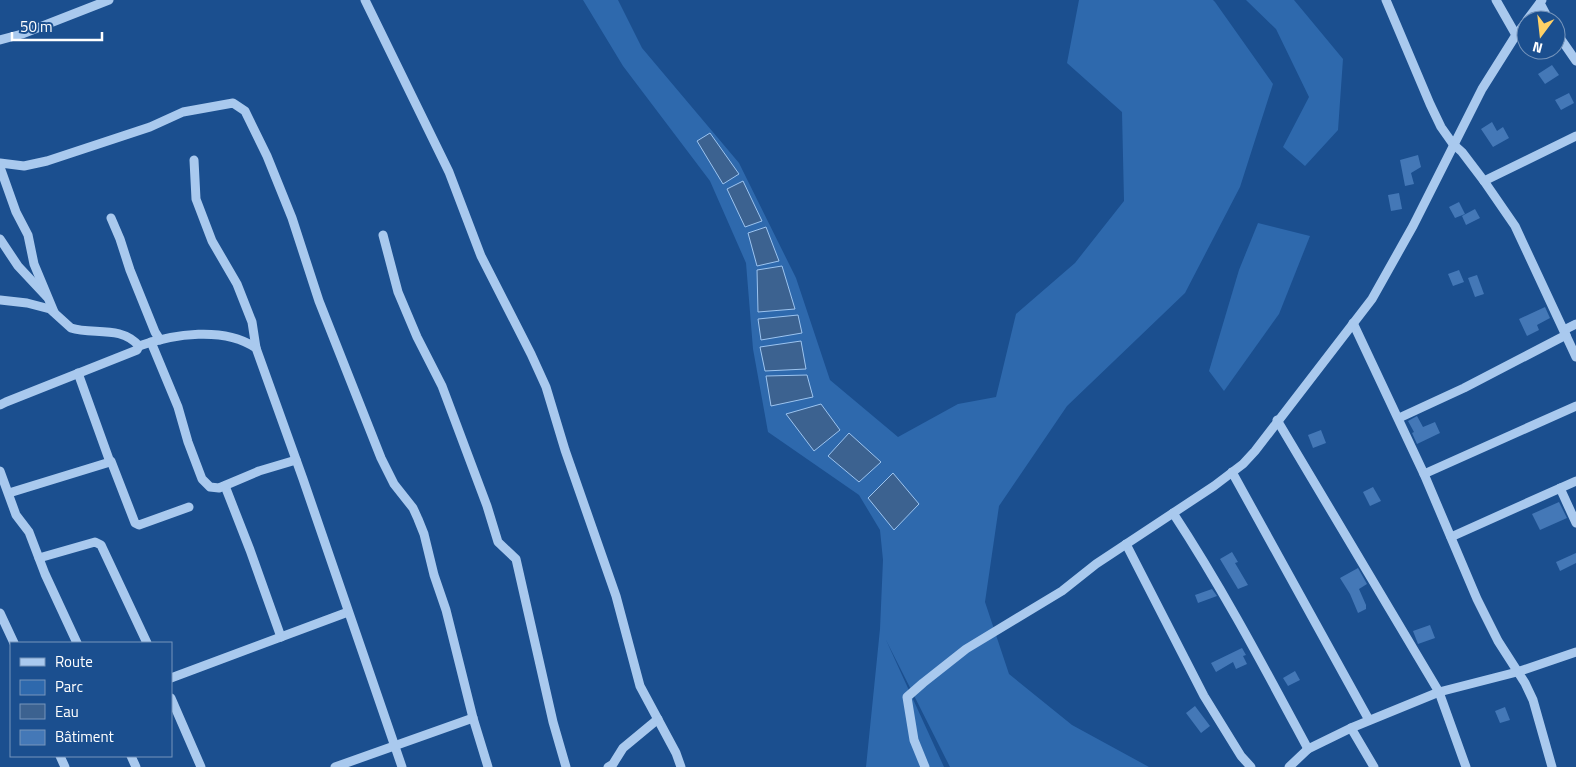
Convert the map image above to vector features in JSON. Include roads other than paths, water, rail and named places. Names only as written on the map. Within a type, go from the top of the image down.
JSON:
[{"type":"street","points":[[0,40],[22,34],[108,0]]},
{"type":"street","points":[[365,0],[449,172],[481,256],[546,387],[565,450],[616,596],[640,686],[676,753],[681,767]]},
{"type":"street","points":[[1386,0],[1441,127],[1484,181],[1515,226],[1576,357]]},
{"type":"street","points":[[925,767],[914,740],[907,697],[966,649],[1062,591],[1096,564],[1232,472],[1255,451],[1372,299],[1397,256],[1482,89],[1516,35],[1496,0]]},
{"type":"street","points":[[1566,46],[1576,61]]},
{"type":"street","points":[[0,162],[24,166],[47,161],[150,127],[183,112],[233,103],[245,111],[264,148],[286,201],[319,301],[381,458],[394,484],[413,508],[421,526],[434,575],[446,610],[473,718],[488,767]]},
{"type":"street","points":[[1484,181],[1576,136]]},
{"type":"street","points":[[194,160],[196,199],[212,241],[237,284],[252,322],[256,348],[402,767]]},
{"type":"street","points":[[0,167],[16,212],[28,235],[32,258],[54,312]]},
{"type":"street","points":[[111,218],[155,332],[156,341],[188,442],[202,479],[210,487],[219,488],[259,471],[296,460]]},
{"type":"street","points":[[383,235],[398,292],[417,337],[442,386],[487,506],[498,542],[516,559],[553,722],[566,767]]},
{"type":"street","points":[[0,240],[18,266],[49,299]]},
{"type":"street","points":[[0,300],[42,306],[54,312],[71,328],[112,332],[132,340],[139,346]]},
{"type":"street","points":[[1353,324],[1399,418],[1477,598],[1498,641],[1525,683],[1533,700],[1552,767]]},
{"type":"street","points":[[1399,418],[1464,388],[1576,324]]},
{"type":"street","points":[[0,406],[137,350],[139,346],[185,334],[243,340],[256,348]]},
{"type":"street","points":[[78,373],[135,523],[139,525],[189,507]]},
{"type":"street","points":[[1424,474],[1576,406]]},
{"type":"street","points":[[1277,420],[1439,692],[1466,767]]},
{"type":"street","points":[[9,493],[110,463],[111,461]]},
{"type":"street","points":[[0,471],[18,519],[26,526],[29,532],[45,574],[77,642]]},
{"type":"street","points":[[1232,472],[1369,720]]},
{"type":"street","points":[[1451,536],[1576,481]]},
{"type":"street","points":[[225,486],[281,636]]},
{"type":"street","points":[[1560,488],[1576,523]]},
{"type":"street","points":[[1173,513],[1199,553],[1253,646],[1308,749]]},
{"type":"street","points":[[39,558],[95,542],[101,545],[147,642]]},
{"type":"street","points":[[1126,544],[1204,696],[1241,756],[1251,767]]},
{"type":"street","points":[[172,678],[348,612]]},
{"type":"street","points":[[0,613],[14,642]]},
{"type":"street","points":[[1289,767],[1308,749],[1369,720],[1439,692],[1517,672],[1576,652]]},
{"type":"street","points":[[172,700],[202,767]]},
{"type":"street","points":[[335,767],[473,718]]},
{"type":"street","points":[[611,766],[623,748],[658,719]]},
{"type":"street","points":[[1351,728],[1374,767]]},
{"type":"water","points":[[710,133],[739,174],[723,184],[697,141]]},
{"type":"water","points":[[743,181],[762,221],[745,227],[727,189]]},
{"type":"water","points":[[766,227],[779,261],[757,266],[748,233]]},
{"type":"water","points":[[782,266],[795,309],[758,312],[757,270]]},
{"type":"water","points":[[798,315],[802,333],[761,340],[758,319]]},
{"type":"water","points":[[801,341],[806,369],[765,371],[760,347]]},
{"type":"water","points":[[807,375],[813,397],[771,406],[766,376]]},
{"type":"water","points":[[821,404],[840,430],[814,451],[786,414]]},
{"type":"water","points":[[849,433],[881,462],[859,482],[828,456]]},
{"type":"water","points":[[893,473],[919,504],[894,530],[868,498]]}]
